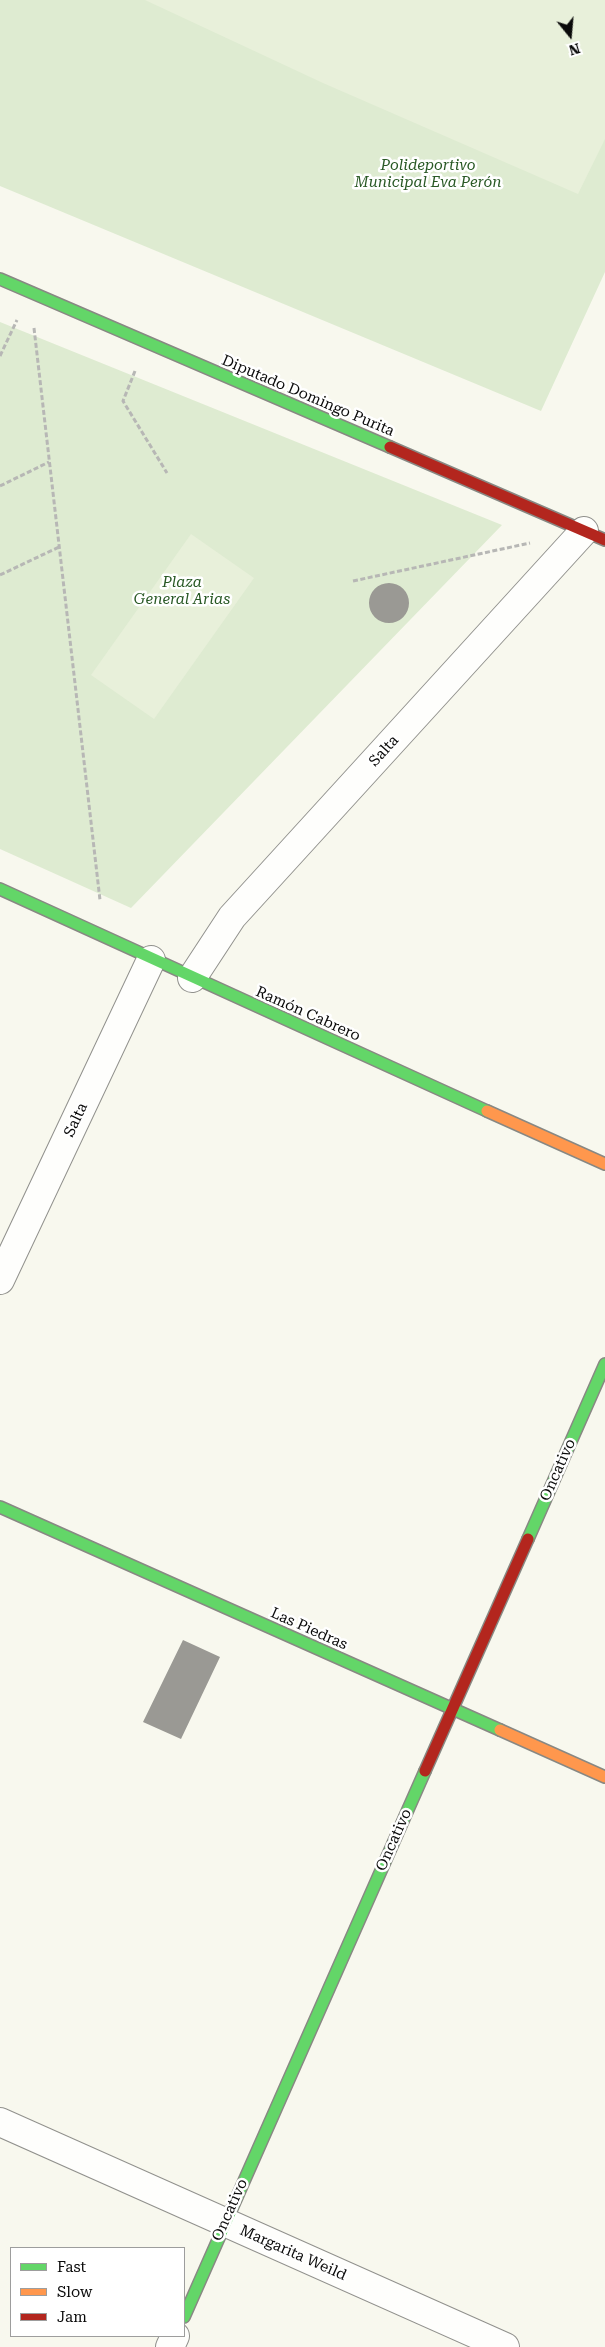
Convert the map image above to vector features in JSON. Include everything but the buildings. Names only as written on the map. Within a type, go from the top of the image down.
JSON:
[{"type":"street","name":"Diputado Domingo Purita","points":[[0,279],[595,536]]},
{"type":"street","name":"Salta","points":[[192,978],[232,917],[595,536]]},
{"type":"street","name":"Ramón Cabrero","points":[[0,890],[605,1164]]},
{"type":"street","name":"Salta","points":[[0,1280],[151,960]]},
{"type":"street","name":"Oncativo","points":[[185,2315],[605,1364]]},
{"type":"street","name":"Las Piedras","points":[[0,1507],[605,1777]]},
{"type":"street","name":"Margarita Weild","points":[[0,2122],[505,2347]]},
{"type":"path","points":[[0,356],[29,292]]},
{"type":"path","points":[[29,292],[105,938]]},
{"type":"path","points":[[146,343],[122,401],[167,473]]},
{"type":"path","points":[[0,486],[49,462]]},
{"type":"path","points":[[353,581],[536,541]]},
{"type":"path","points":[[0,575],[59,546]]},
{"type":"green space","name":"Polideportivo Municipal Eva Perón","points":[[0,0],[605,0],[605,272],[541,411],[0,186]]},
{"type":"green space","points":[[145,0],[605,0],[605,139],[578,194],[323,83]]},
{"type":"green space","name":"Plaza General Arias","points":[[0,322],[502,525],[131,908],[0,849]]},
{"type":"green space","points":[[191,534],[254,578],[154,719],[91,675]]},
{"type":"traffic: fast","points":[[0,279],[390,447]]},
{"type":"traffic: fast","points":[[0,889],[487,1111]]},
{"type":"traffic: fast","points":[[528,1539],[605,1364]]},
{"type":"traffic: fast","points":[[0,1507],[500,1730]]},
{"type":"traffic: fast","points":[[185,2315],[425,1771]]},
{"type":"traffic: slow","points":[[487,1111],[605,1164]]},
{"type":"traffic: slow","points":[[500,1730],[605,1777]]},
{"type":"traffic: jam","points":[[390,447],[605,540]]},
{"type":"traffic: jam","points":[[425,1771],[528,1539]]}]
